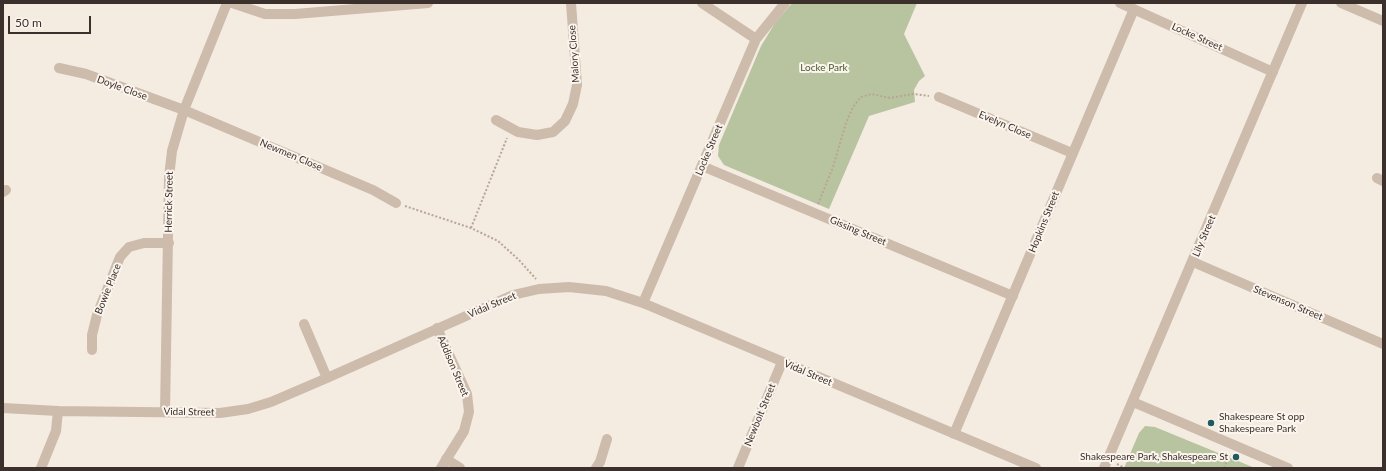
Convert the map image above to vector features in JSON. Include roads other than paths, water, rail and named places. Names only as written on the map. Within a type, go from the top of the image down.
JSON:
[{"type":"street","name":"Herrick Street","points":[[165,412],[169,177],[172,151],[184,110],[227,3]]},
{"type":"street","points":[[232,3],[265,14],[295,14],[428,3]]},
{"type":"street","name":"Malory Close","points":[[496,120],[518,132],[537,135],[553,132],[565,121],[573,104],[577,85],[571,3]]},
{"type":"street","points":[[702,3],[756,40]]},
{"type":"street","name":"Locke Street","points":[[643,303],[756,40],[785,3]]},
{"type":"street","name":"Locke Street","points":[[1120,3],[1273,72]]},
{"type":"street","name":"Lily Street","points":[[1104,468],[1302,3]]},
{"type":"street","points":[[1341,3],[1383,21]]},
{"type":"street","name":"Hopkins Street","points":[[954,434],[1134,9]]},
{"type":"street","name":"Doyle Close","points":[[59,68],[86,74],[184,110]]},
{"type":"street","name":"Evelyn Close","points":[[939,97],[1072,153]]},
{"type":"street","name":"Newmen Close","points":[[184,110],[373,190],[396,203]]},
{"type":"street","name":"Gissing Street","points":[[702,166],[1013,296]]},
{"type":"street","name":"Bowie Place","points":[[92,350],[92,335],[97,316],[120,257],[129,247],[144,243],[168,243]]},
{"type":"street","name":"Stevenson Street","points":[[1193,262],[1383,344]]},
{"type":"street","name":"Vidal Street","points":[[3,408],[58,411],[220,413],[248,409],[271,402],[327,378],[513,295],[544,288],[569,287],[606,291],[643,303],[1036,468]]},
{"type":"street","points":[[304,324],[327,378]]},
{"type":"street","name":"Addison Street","points":[[437,328],[467,394],[469,412],[464,431],[444,464]]},
{"type":"street","name":"Newbolt Street","points":[[738,468],[782,362]]},
{"type":"street","points":[[1133,402],[1288,468]]},
{"type":"street","points":[[42,468],[56,431],[58,411]]},
{"type":"street","points":[[596,468],[607,439]]},
{"type":"street","points":[[444,464],[460,468]]},
{"type":"place","name":"Shakespeare St opp Shakespeare Park","points":[[1211,423]]},
{"type":"place","name":"Shakespeare Park, Shakespeare St","points":[[1236,457]]},
{"type":"park label","name":"Locke Park","points":[[824,68]]}]
